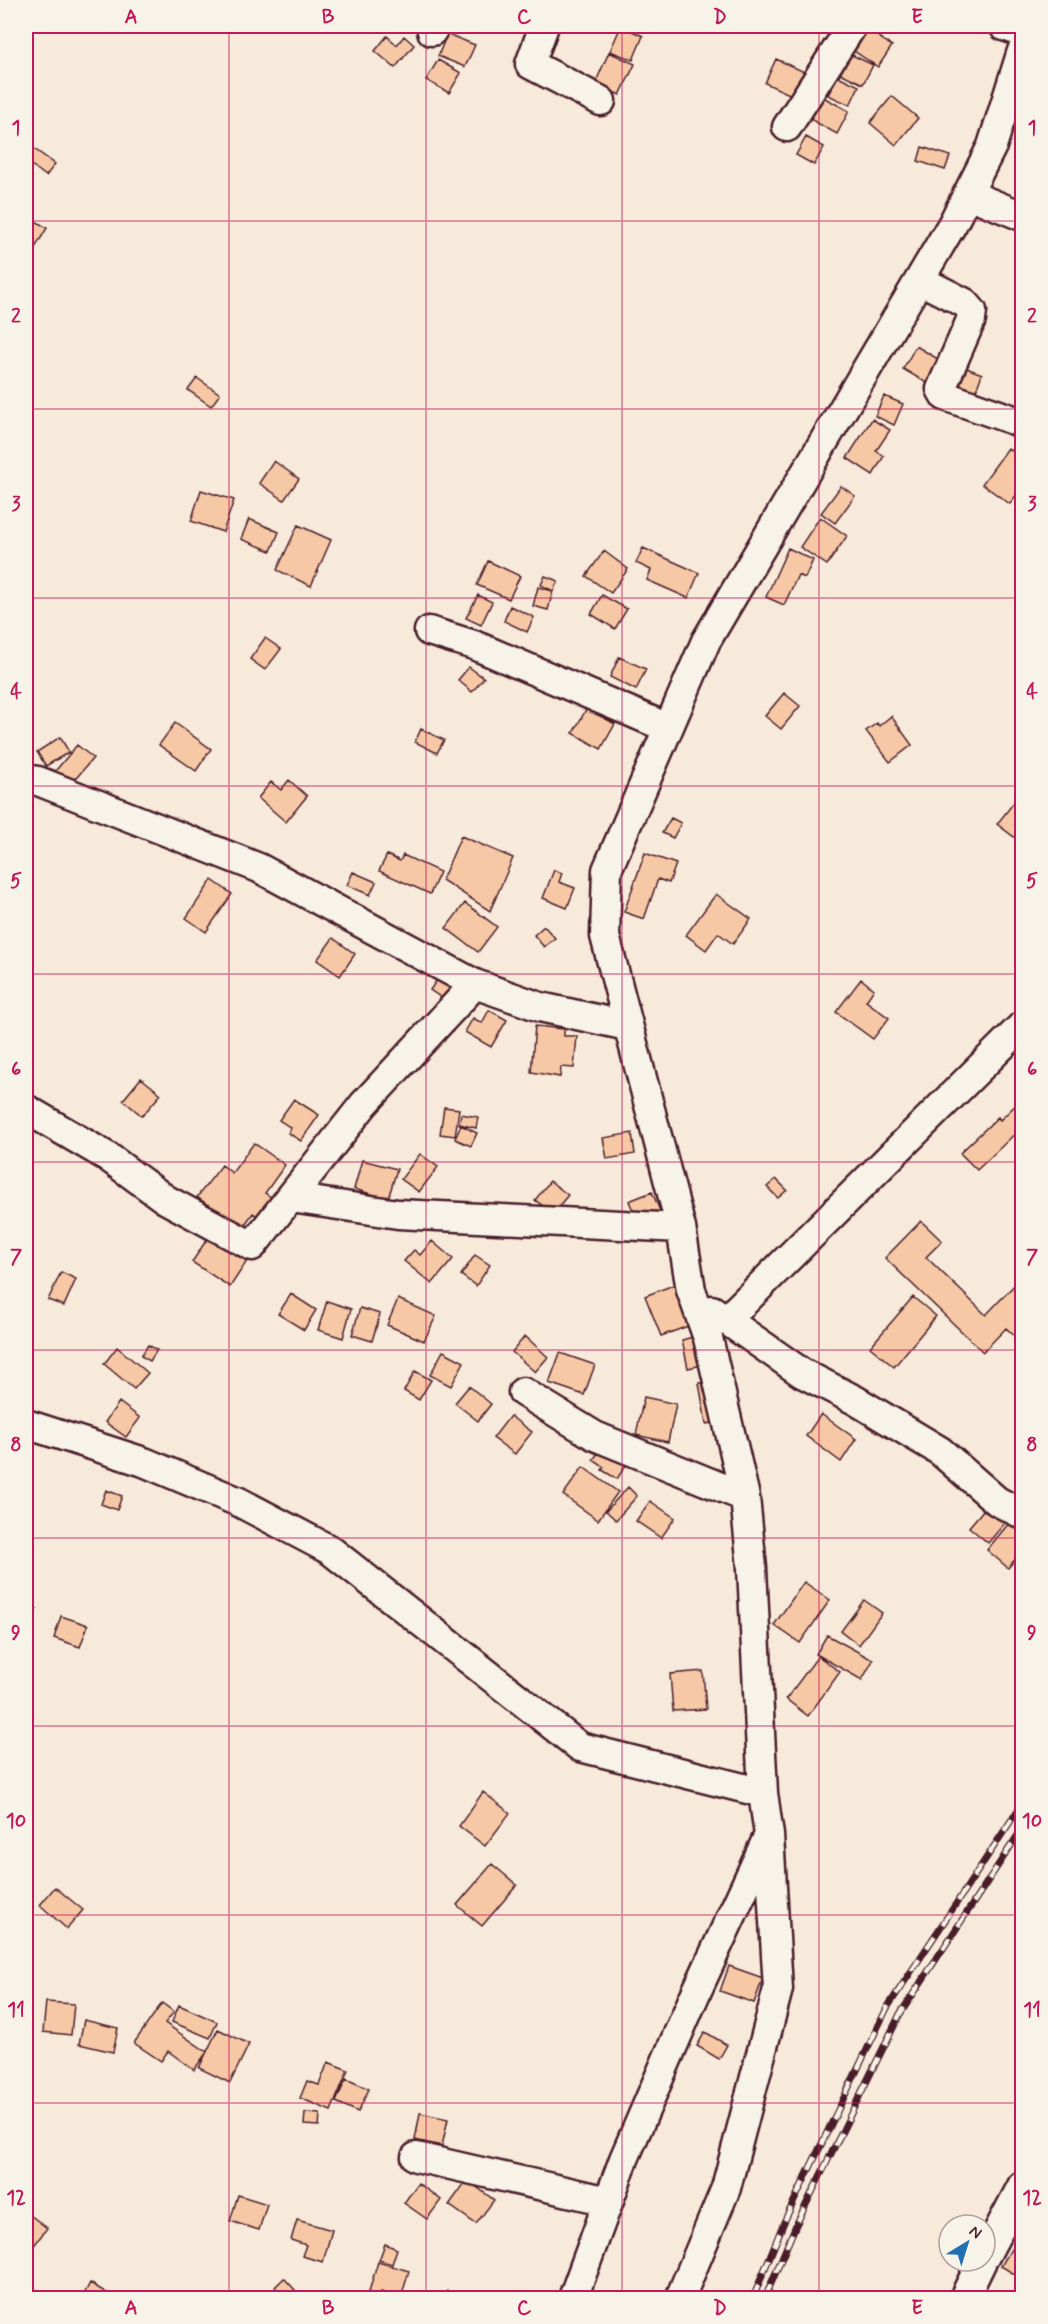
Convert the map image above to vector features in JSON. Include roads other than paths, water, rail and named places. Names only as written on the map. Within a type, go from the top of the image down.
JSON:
[{"type":"street","points":[[544,26],[530,64],[601,101]]},
{"type":"street","points":[[787,127],[852,26]]},
{"type":"street","points":[[1004,26],[1023,32]]},
{"type":"street","points":[[680,2298],[726,2188],[778,1989],[769,1835],[764,1793],[752,1568],[745,1497],[708,1338],[691,1290],[681,1228],[605,936],[607,870],[706,641],[953,223],[992,146],[1021,62]]},
{"type":"street","points":[[968,194],[1023,216]]},
{"type":"street","points":[[920,280],[965,303],[972,311],[971,320],[942,392],[945,396],[1023,423]]},
{"type":"street","points":[[429,631],[474,645],[668,728]]},
{"type":"street","points":[[26,779],[38,781],[259,868],[475,984],[540,1007],[628,1026]]},
{"type":"street","points":[[26,1109],[108,1157],[165,1199],[252,1246],[364,1104],[475,984]]},
{"type":"street","points":[[725,1321],[1023,1026]]},
{"type":"street","points":[[291,1198],[398,1214],[681,1228]]},
{"type":"street","points":[[691,1290],[725,1321],[802,1373],[855,1400],[940,1451],[997,1501],[1023,1514]]},
{"type":"street","points":[[523,1392],[595,1436],[745,1497]]},
{"type":"street","points":[[26,1424],[155,1467],[239,1502],[330,1550],[580,1748],[764,1793]]},
{"type":"street","points":[[573,2298],[624,2159],[694,1997],[769,1835]]},
{"type":"street","points":[[416,2157],[608,2201]]},
{"type":"street","points":[[997,2234],[1023,2186]]},
{"type":"street","points":[[964,2298],[976,2273]]},
{"type":"railway","points":[[753,2298],[784,2222],[887,2008],[1022,1804]]},
{"type":"railway","points":[[765,2298],[795,2227],[900,2014],[1022,1829]]}]
